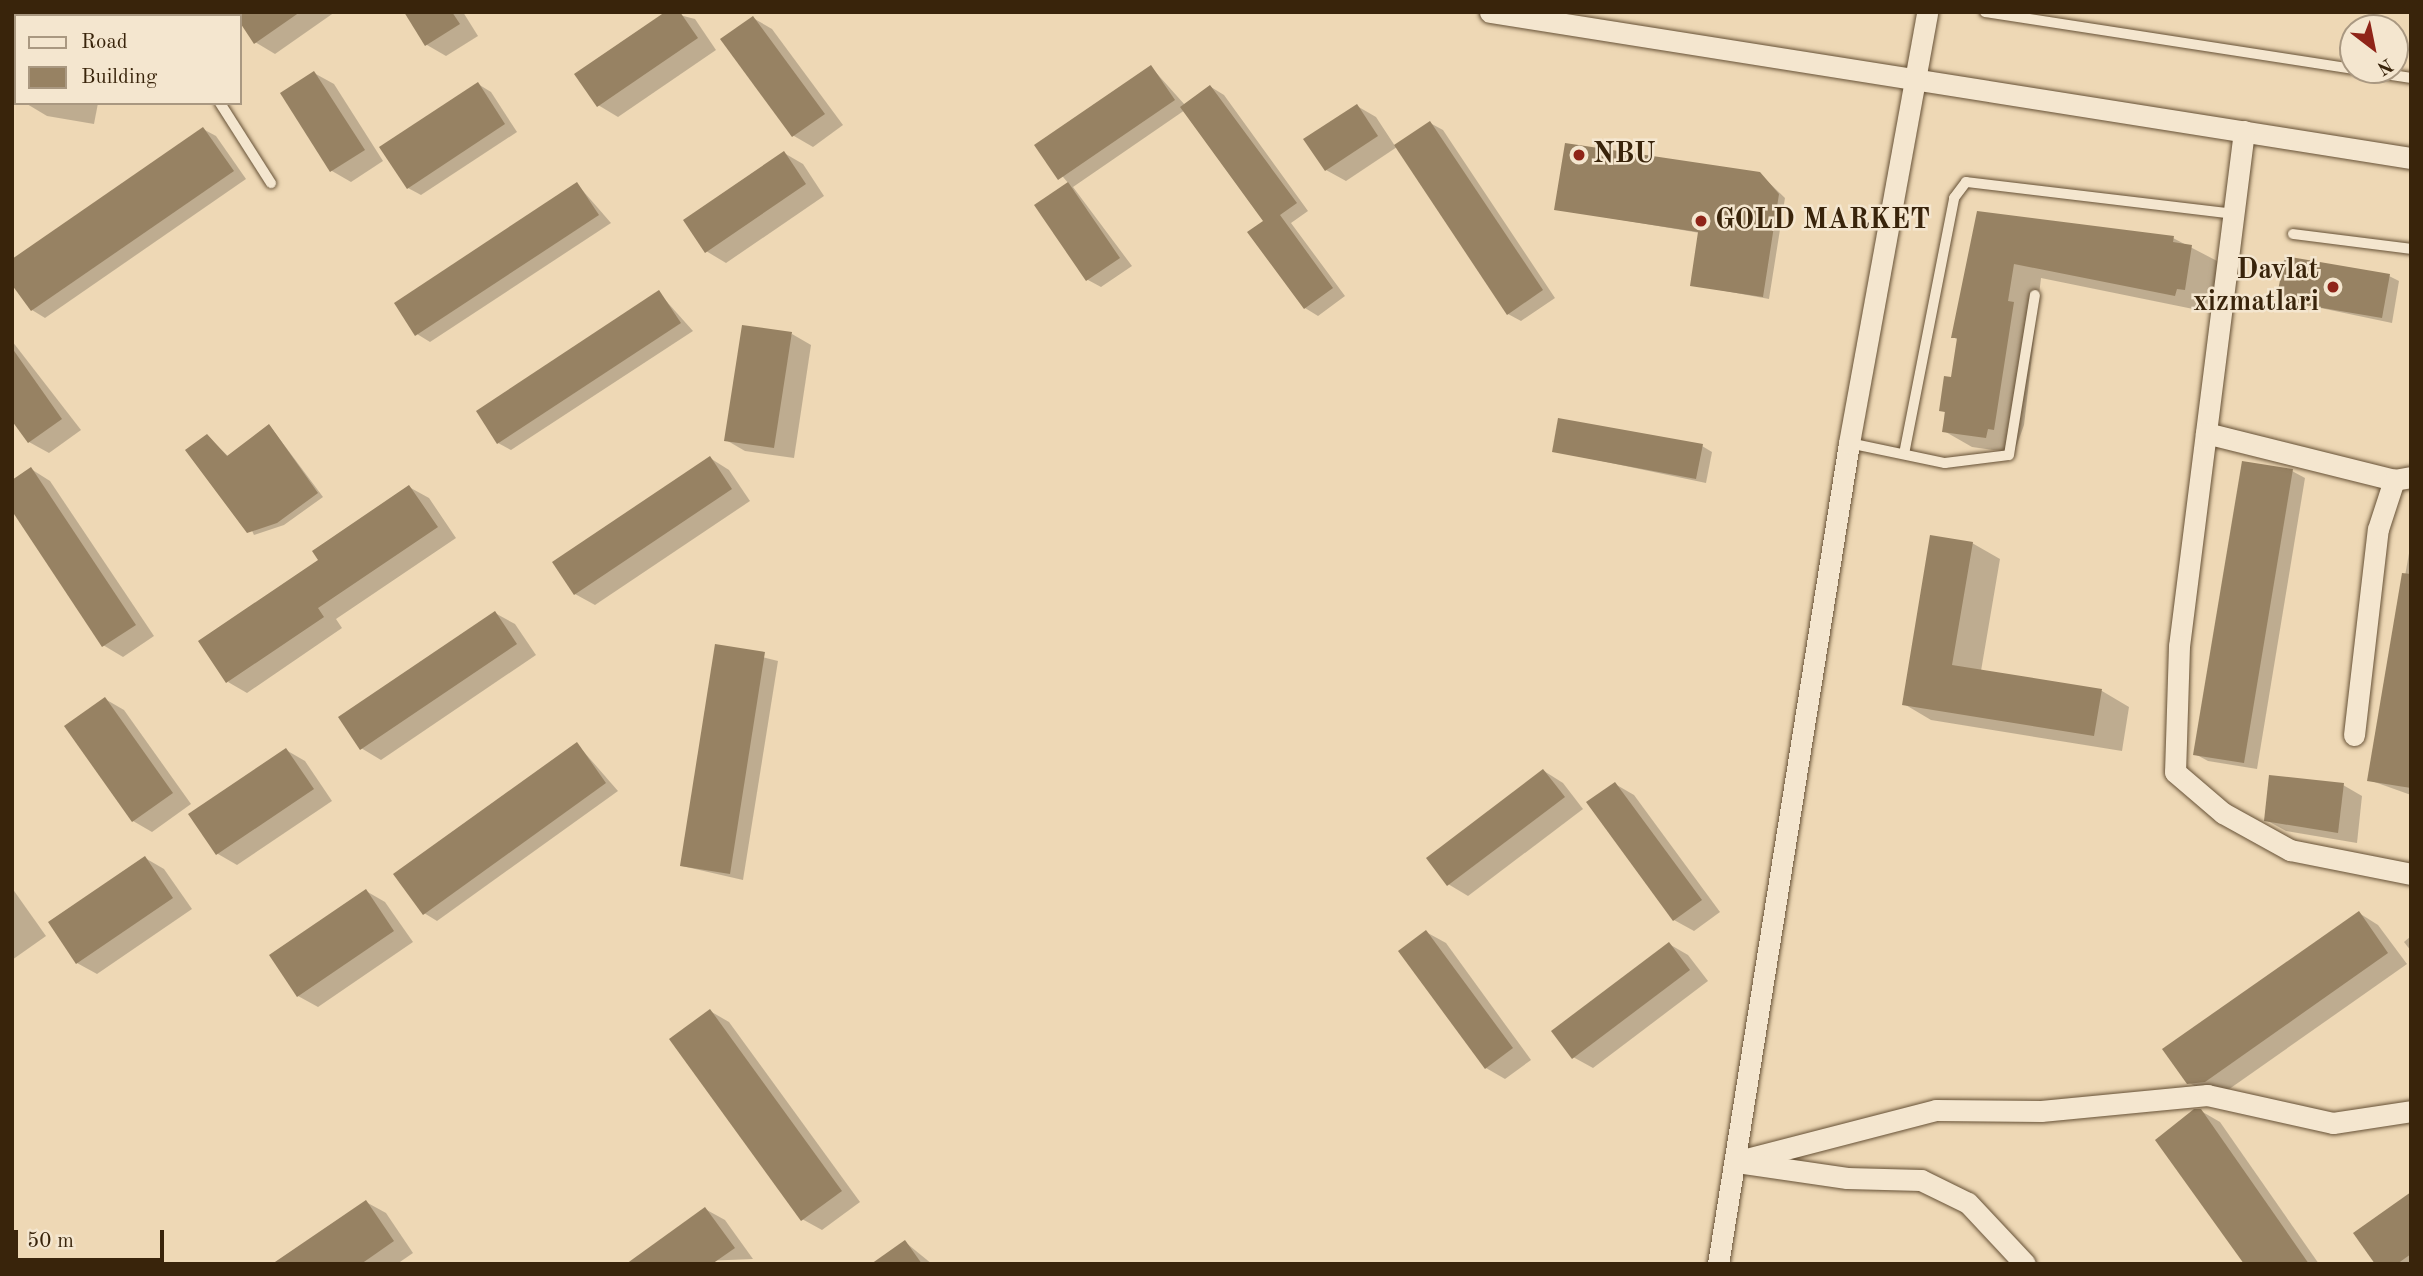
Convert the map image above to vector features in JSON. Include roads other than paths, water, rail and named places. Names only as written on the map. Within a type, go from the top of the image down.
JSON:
[{"type":"street","points":[[1490,12],[2411,158]]},
{"type":"street","points":[[1718,1264],[1849,443],[1927,12]]},
{"type":"street","points":[[2244,131],[2179,646],[2175,772],[2223,813],[2290,850],[2411,874]]},
{"type":"street","points":[[2206,433],[2402,478],[2378,528],[2354,735]]},
{"type":"street","points":[[1735,1162],[1936,1110],[2041,1111],[2207,1095],[2333,1123],[2411,1111]]},
{"type":"street","points":[[1735,1162],[1847,1178],[1921,1180],[1968,1203],[2025,1264]]},
{"type":"lane","points":[[1985,12],[2339,67]]},
{"type":"lane","points":[[221,105],[271,183]]},
{"type":"lane","points":[[1904,454],[1954,198],[1966,182],[2234,214]]},
{"type":"lane","points":[[2293,234],[2411,249]]},
{"type":"lane","points":[[1849,443],[1945,463],[2009,455],[2035,295]]},
{"type":"place","name":"NBU","points":[[1579,155]]},
{"type":"place","name":"GOLD MARKET","points":[[1701,221]]},
{"type":"place","name":"Davlat xizmatlari","points":[[2333,287]]}]
